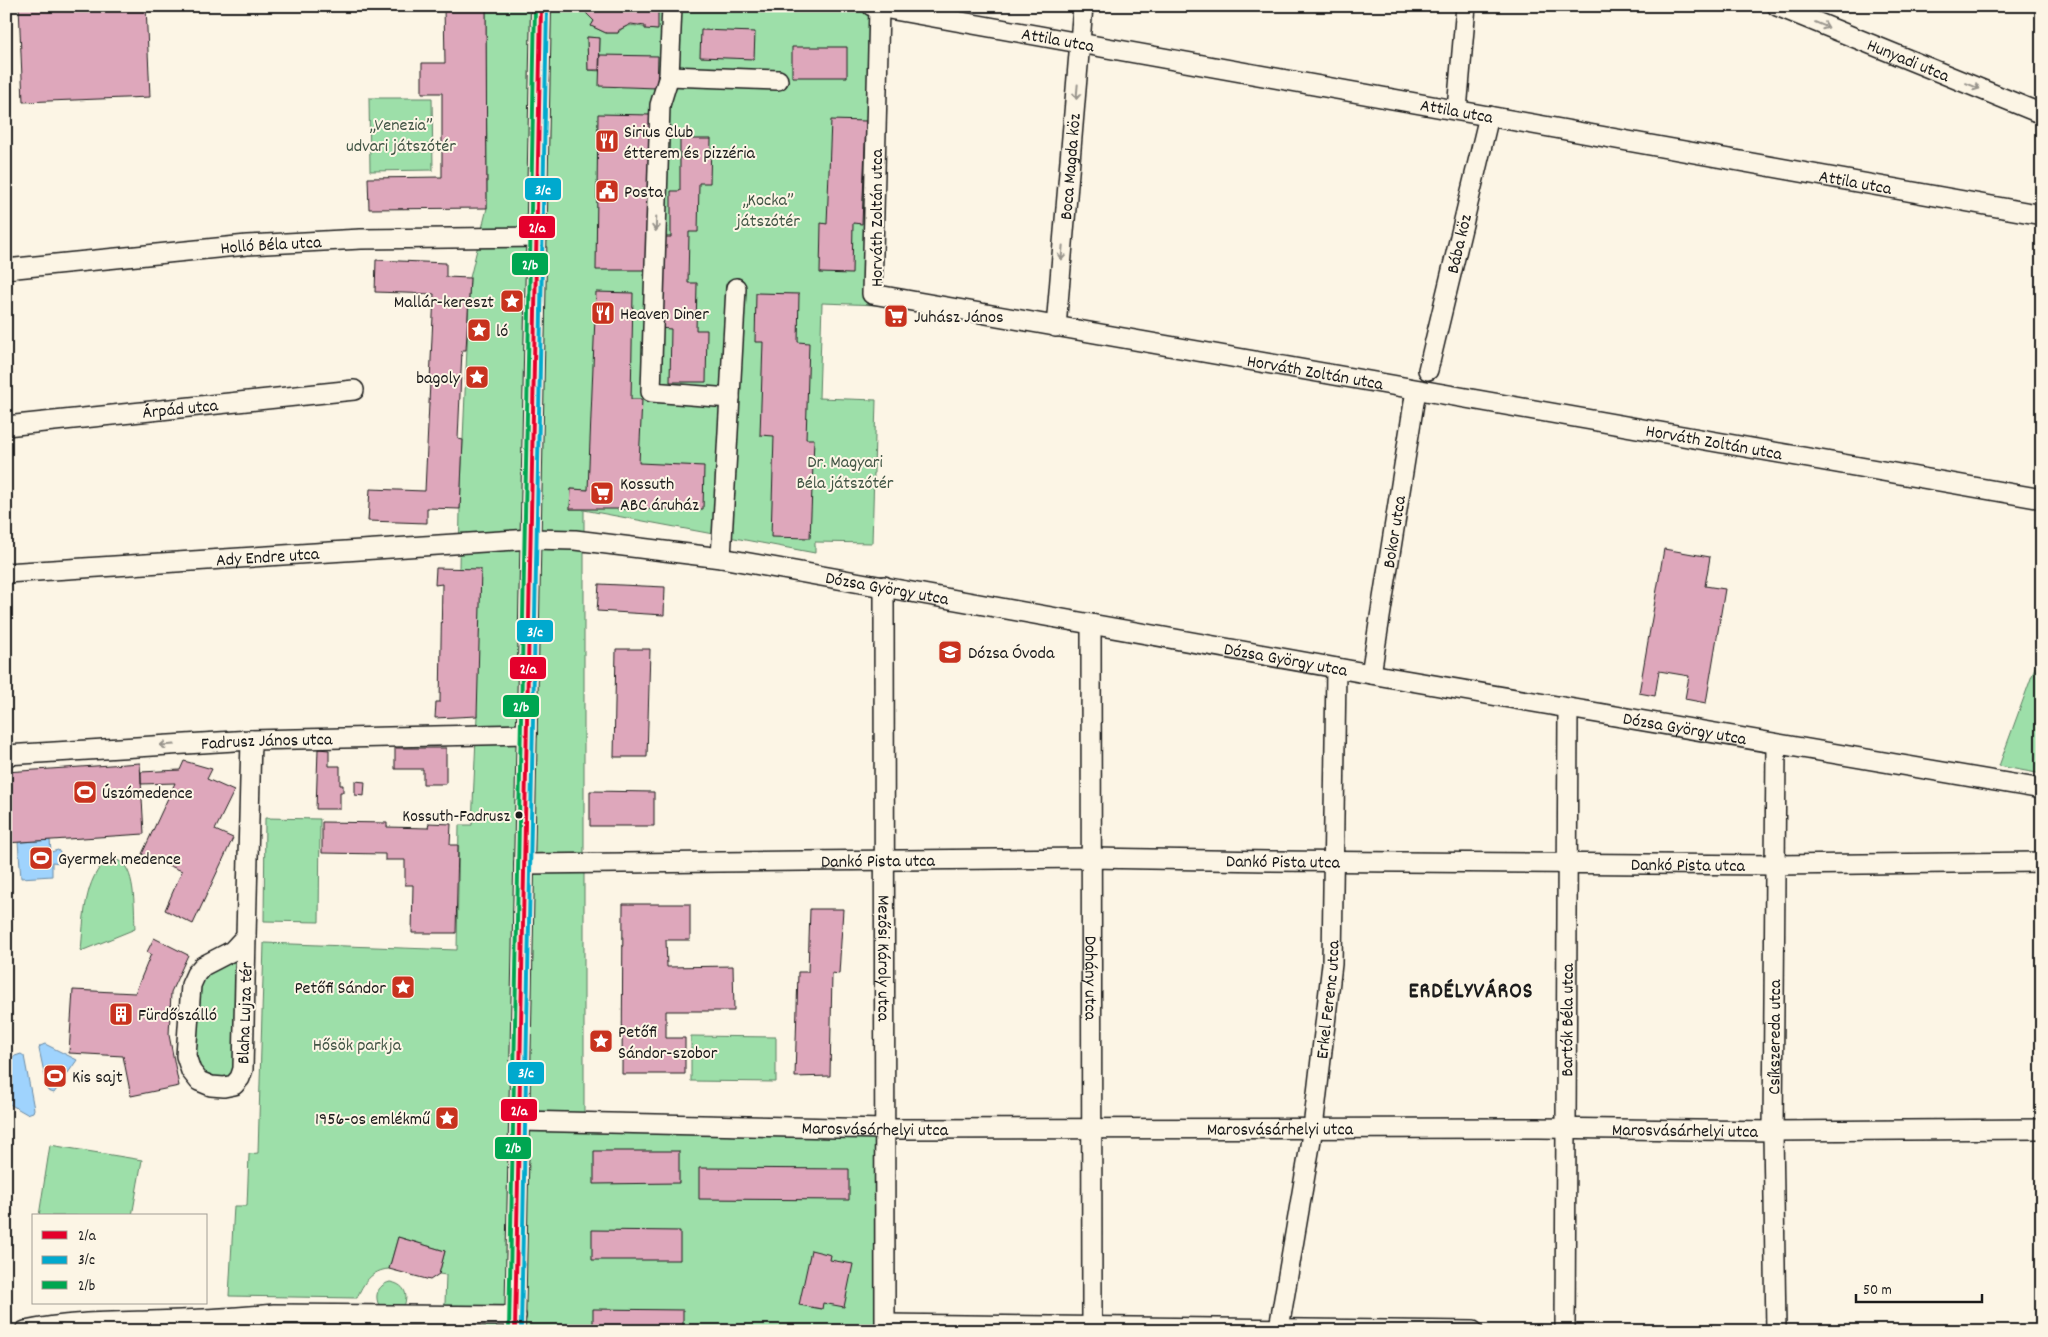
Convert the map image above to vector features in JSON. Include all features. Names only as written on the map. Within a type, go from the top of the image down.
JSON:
[{"type":"street","points":[[26,1331],[48,1326],[101,1322],[237,1318],[274,1314],[516,1324],[541,6]]},
{"type":"street","points":[[672,6],[669,76],[660,105],[651,392],[730,398]]},
{"type":"street","name":"Boca Magda köz","points":[[1056,326],[1083,6]]},
{"type":"street","points":[[1457,110],[1466,6]]},
{"type":"street","name":"Hunyadi utca","points":[[1777,6],[2042,114]]},
{"type":"street","name":"Attila utca","points":[[875,7],[2042,215]]},
{"type":"street","name":"Horváth Zoltán utca","points":[[875,7],[872,294],[2042,499]]},
{"type":"street","points":[[669,76],[778,80]]},
{"type":"street","name":"Bába köz","points":[[1428,370],[1489,116]]},
{"type":"street","name":"Holló Béla utca","points":[[6,269],[285,243],[361,239],[537,237]]},
{"type":"street","points":[[721,558],[736,288]]},
{"type":"street","name":"Árpád utca","points":[[6,426],[354,390]]},
{"type":"street","name":"Bokor utca","points":[[1371,674],[1416,390]]},
{"type":"street","name":"Dózsa György utca","points":[[531,539],[574,540],[721,558],[1568,709],[2042,789]]},
{"type":"street","name":"Ady Endre utca","points":[[6,573],[531,539]]},
{"type":"street","name":"Mezősi Károly utca","points":[[884,586],[885,1327]]},
{"type":"street","name":"Dohány utca","points":[[1091,624],[1092,1329]]},
{"type":"street","name":"Erkel Ferenc utca","points":[[1279,1328],[1313,1128],[1332,964],[1336,668]]},
{"type":"street","name":"Bartók Béla utca","points":[[1565,1331],[1568,709]]},
{"type":"street","name":"Fadrusz János utca","points":[[6,755],[251,740],[527,734]]},
{"type":"street","name":"Blaha Lujza tér","points":[[246,936],[232,951],[203,966],[190,985],[186,1056],[191,1071],[199,1081],[211,1086],[224,1087],[234,1085],[240,1078],[243,1069],[251,740]]},
{"type":"street","name":"Csíkszereda utca","points":[[1776,745],[1773,1131],[1776,1331]]},
{"type":"street","name":"Dankó Pista utca","points":[[524,864],[1091,858],[1332,862],[1775,865],[2042,862]]},
{"type":"street","name":"Marosvásárhelyi utca","points":[[520,1120],[885,1128],[1773,1131],[2042,1129]]},
{"type":"street","points":[[885,1327],[1279,1328],[1473,1331]]},
{"type":"green space","points":[[486,6],[584,6],[587,14],[594,21],[591,26],[606,33],[618,33],[626,26],[657,30],[658,6],[858,6],[880,8],[879,305],[822,303],[819,398],[876,400],[872,543],[815,542],[815,553],[584,510],[584,1122],[884,1129],[885,1331],[444,1331],[446,1275],[439,1274],[445,1251],[398,1237],[389,1269],[378,1272],[369,1278],[357,1298],[229,1296],[234,1206],[247,1206],[249,1154],[258,1153],[264,943],[457,950],[459,825],[472,825],[477,716],[459,569],[460,509],[470,278],[487,208]],"holes":[[[587,37],[600,38],[599,71],[588,70]],[[571,489],[588,490],[584,509],[570,509]]]},
{"type":"green space","name":"„Venezia” udvari játszótér","points":[[369,98],[432,98],[433,170],[370,171]]},
{"type":"green space","points":[[2042,648],[2042,774],[1999,766]]},
{"type":"green space","points":[[265,818],[320,819],[319,922],[264,921]]},
{"type":"green space","points":[[109,858],[121,862],[129,874],[132,883],[135,929],[81,951],[86,901],[94,877]]},
{"type":"green space","points":[[241,943],[234,1085],[191,1071],[191,985]]},
{"type":"green space","points":[[691,1036],[776,1037],[776,1082],[691,1081]]},
{"type":"green space","points":[[50,1145],[142,1160],[132,1214],[39,1214]]},
{"type":"green space","points":[[390,1282],[399,1285],[404,1290],[406,1297],[404,1306],[381,1308],[377,1300],[379,1289]]},
{"type":"water","name":"Gyermek medence","points":[[50,840],[51,852],[58,850],[63,857],[60,863],[52,862],[52,876],[21,878],[18,842]]},
{"type":"water","name":"Kis sajt","points":[[45,1044],[77,1060],[54,1093],[48,1091],[39,1049],[40,1046]]},
{"type":"water","points":[[21,1054],[24,1056],[34,1109],[33,1112],[27,1114],[6,1102],[6,1059]]},
{"type":"building","points":[[19,6],[146,6],[150,97],[23,102]]},
{"type":"building","points":[[444,6],[486,6],[487,208],[369,209],[368,178],[442,177],[442,93],[422,93],[422,63],[445,63]]},
{"type":"building","points":[[584,6],[658,6],[658,30],[645,29],[645,26],[631,24],[619,30],[618,33],[606,33],[591,26],[594,21],[587,14]]},
{"type":"building","points":[[701,30],[755,32],[754,59],[700,57]]},
{"type":"building","points":[[587,37],[600,38],[599,70],[588,70]]},
{"type":"building","points":[[792,47],[847,47],[847,77],[792,77]]},
{"type":"building","points":[[600,55],[658,56],[657,88],[599,86]]},
{"type":"building","points":[[598,114],[651,115],[649,270],[596,270]]},
{"type":"building","points":[[831,120],[866,121],[862,224],[853,223],[852,274],[820,273],[821,223],[827,224]]},
{"type":"building","points":[[680,139],[711,139],[710,183],[699,183],[698,232],[689,232],[688,283],[697,283],[696,330],[707,330],[706,382],[670,382],[671,329],[659,328],[661,237],[671,237],[671,191],[680,191]]},
{"type":"building","points":[[376,260],[446,263],[446,277],[470,278],[466,350],[462,350],[458,439],[463,440],[460,509],[427,508],[427,523],[368,521],[370,489],[425,491],[434,294],[375,292]]},
{"type":"building","points":[[596,292],[633,293],[631,399],[642,399],[639,463],[704,466],[703,509],[570,509],[571,489],[588,490]]},
{"type":"building","points":[[756,293],[799,294],[798,342],[809,343],[806,439],[814,439],[810,538],[771,537],[774,436],[760,435],[763,342],[755,342]]},
{"type":"building","points":[[1664,549],[1710,557],[1705,586],[1725,589],[1706,703],[1685,699],[1689,676],[1659,671],[1655,696],[1639,693]]},
{"type":"building","points":[[436,568],[481,569],[477,716],[435,718],[436,702],[440,702],[442,584],[435,585]]},
{"type":"building","points":[[599,584],[665,587],[664,615],[597,611]]},
{"type":"building","points":[[616,649],[650,649],[647,757],[614,757]]},
{"type":"building","points":[[395,748],[446,748],[446,784],[423,784],[423,769],[395,769]]},
{"type":"building","points":[[318,749],[329,750],[329,766],[340,766],[340,785],[343,785],[343,792],[340,792],[340,809],[316,809]]},
{"type":"building","points":[[184,761],[212,769],[207,779],[234,791],[215,830],[233,838],[193,924],[165,910],[182,871],[142,854],[175,783],[141,784],[141,772],[180,770]]},
{"type":"building","points":[[140,763],[144,834],[6,843],[6,772]]},
{"type":"building","points":[[355,781],[365,782],[364,796],[355,795]]},
{"type":"building","points":[[590,791],[654,792],[654,826],[590,826]]},
{"type":"building","points":[[322,822],[387,823],[387,827],[428,828],[429,823],[451,824],[450,845],[458,845],[456,933],[412,933],[413,885],[405,885],[405,860],[385,860],[385,854],[322,853]]},
{"type":"building","points":[[623,904],[690,904],[690,940],[666,940],[667,967],[733,966],[734,1011],[666,1011],[666,1038],[685,1038],[685,1074],[622,1074]]},
{"type":"building","points":[[810,909],[843,909],[839,974],[832,973],[830,1076],[795,1077],[798,972],[808,972]]},
{"type":"building","name":"Fürdőszálló","points":[[154,938],[188,955],[171,992],[169,1035],[179,1086],[131,1096],[123,1056],[69,1053],[73,990],[135,993],[151,954],[147,952]]},
{"type":"building","points":[[594,1151],[679,1151],[679,1183],[594,1184]]},
{"type":"building","points":[[699,1168],[849,1169],[849,1200],[699,1199]]},
{"type":"building","points":[[592,1230],[680,1231],[680,1260],[592,1260]]},
{"type":"building","points":[[398,1237],[445,1251],[439,1274],[430,1280],[389,1269]]},
{"type":"building","points":[[811,1250],[831,1255],[830,1260],[853,1264],[844,1307],[823,1303],[822,1309],[799,1305]]},
{"type":"building","points":[[593,1309],[683,1310],[683,1331],[593,1331]]},
{"type":"building","points":[[238,1325],[237,1331],[227,1331]]},
{"type":"transit line","name":"2/b","points":[[509,1331],[535,6]]},
{"type":"transit line","name":"2/a","points":[[515,1331],[541,6]]},
{"type":"transit line","name":"3/c","points":[[521,1331],[547,6]]},
{"type":"place","name":"Sirius Club étterem és pizzéria","points":[[607,141]]},
{"type":"place","name":"Posta","points":[[607,191]]},
{"type":"place","name":"Mallár-kereszt","points":[[512,301]]},
{"type":"place","name":"Heaven Diner","points":[[603,313]]},
{"type":"place","name":"Juhász János","points":[[896,316]]},
{"type":"place","name":"ló","points":[[479,330]]},
{"type":"place","name":"bagoly","points":[[477,377]]},
{"type":"place","name":"Kossuth ABC áruház","points":[[602,493]]},
{"type":"place","name":"Dózsa Óvoda","points":[[950,652]]},
{"type":"place","name":"Úszómedence","points":[[85,792]]},
{"type":"place","name":"Kossuth-Fadrusz","points":[[519,815]]},
{"type":"place","name":"Gyermek medence","points":[[41,858]]},
{"type":"place","name":"Petőfi Sándor","points":[[403,987]]},
{"type":"place","name":"Fürdőszálló","points":[[121,1014]]},
{"type":"place","name":"Petőfi Sándor-szobor","points":[[601,1041]]},
{"type":"place","name":"Kis sajt","points":[[55,1076]]},
{"type":"place","name":"1956-os emlékmű","points":[[447,1118]]},
{"type":"district","name":"ERDÉLYVÁROS","points":[[1471,989]]},
{"type":"park label","name":"„Kocka” játszótér","points":[[768,209]]},
{"type":"park label","name":"Dr. Magyari Béla játszótér","points":[[845,471]]},
{"type":"park label","name":"Hősök parkja","points":[[357,1044]]}]
